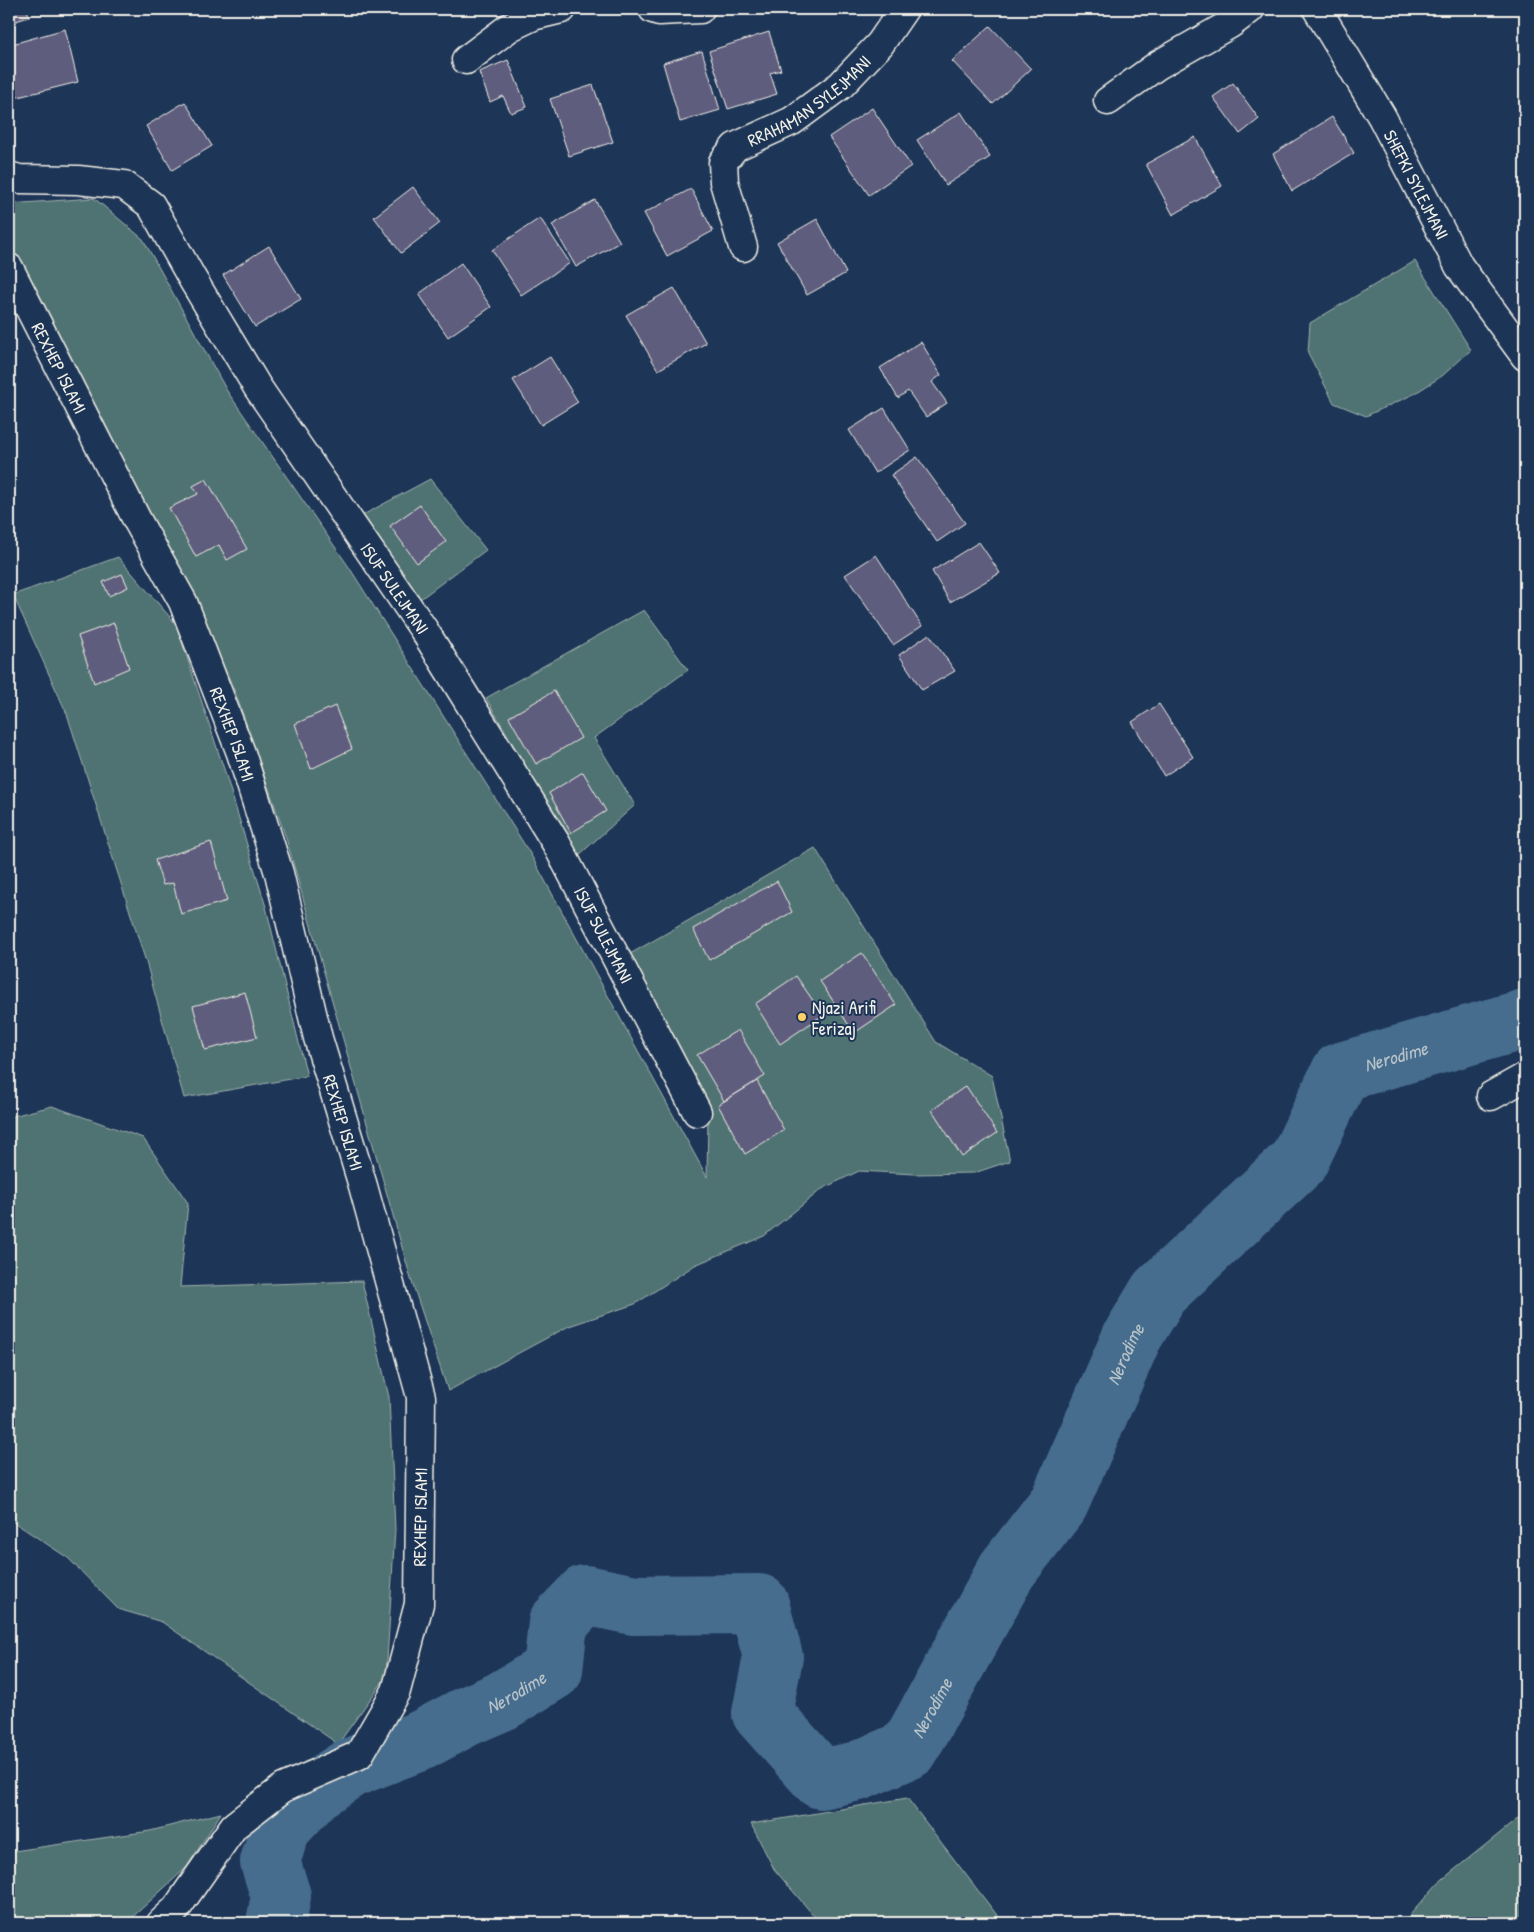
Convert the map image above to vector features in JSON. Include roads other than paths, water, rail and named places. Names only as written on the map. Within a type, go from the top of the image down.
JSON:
[{"type":"street","points":[[466,60],[510,27],[533,16],[562,9]]},
{"type":"street","points":[[653,9],[659,11],[700,9]]},
{"type":"street","name":"RRAHAMAN SYLEJMANI","points":[[743,247],[724,182],[723,162],[735,147],[792,121],[841,85],[880,44],[904,9]]},
{"type":"street","points":[[1108,101],[1158,65],[1230,24],[1250,9]]},
{"type":"street","name":"SHEFKI SYLEJMANI","points":[[1316,9],[1382,117],[1459,266],[1525,356]]},
{"type":"street","name":"ISUF SULEJMANI","points":[[9,176],[19,179],[78,180],[124,185],[151,205],[193,280],[258,388],[424,630],[556,842],[697,1112]]},
{"type":"street","name":"REXHEP ISLAMI","points":[[9,268],[133,512],[183,602],[242,753],[279,873],[318,1038],[363,1186],[421,1397],[419,1604],[396,1691],[360,1756],[283,1788],[234,1826],[176,1909],[161,1923]]},
{"type":"street","points":[[1491,1096],[1525,1077]]},
{"type":"waterway","name":"Nerodime","points":[[276,1923],[281,1896],[270,1862],[280,1829],[316,1790],[350,1768],[422,1740],[465,1717],[502,1701],[553,1670],[558,1623],[585,1595],[634,1605],[759,1604],[773,1657],[762,1713],[821,1779],[858,1771],[909,1749],[1007,1570],[1059,1503],[1132,1337],[1159,1292],[1298,1162],[1341,1072],[1525,1019]]},
{"type":"place","name":"Njazi Arifi Ferizaj","points":[[802,1017]]}]
